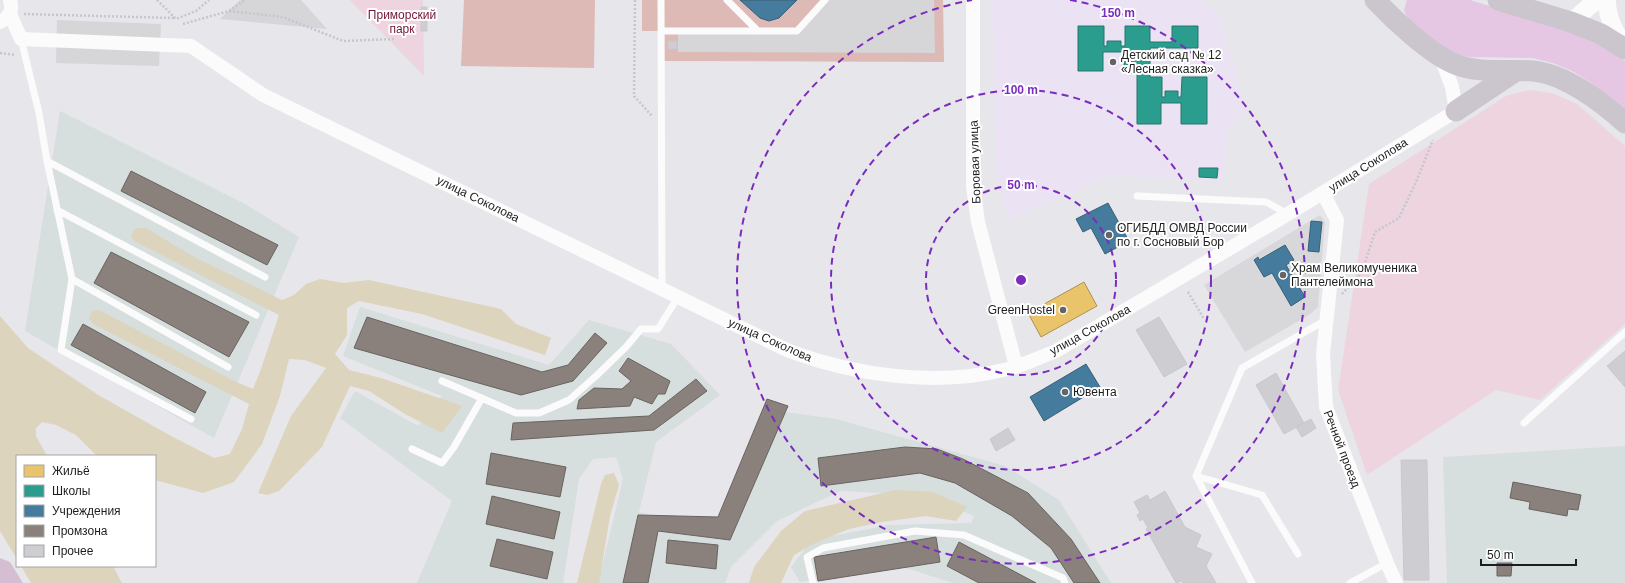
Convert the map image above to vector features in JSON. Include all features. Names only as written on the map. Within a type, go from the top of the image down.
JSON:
[{"type":"main road","points":[[1375,0],[1397,22],[1441,57],[1456,65],[1479,69],[1535,71],[1554,77],[1583,90],[1607,107],[1625,123]]},
{"type":"main road","points":[[1397,22],[1397,6],[1399,0]]},
{"type":"main road","points":[[1498,0],[1571,22],[1601,34],[1625,48]]},
{"type":"main road","points":[[1456,111],[1516,71]]},
{"type":"street","name":"Боровая улица","points":[[973,0],[973,186],[978,222],[1016,366]]},
{"type":"street","points":[[1571,22],[1597,0]]},
{"type":"street","points":[[1607,0],[1609,18],[1616,34],[1625,48]]},
{"type":"street","points":[[7,12],[21,39]]},
{"type":"street","name":"улица Соколова","points":[[21,39],[191,46],[263,95],[789,351],[817,361],[868,373],[912,378],[972,376],[1016,366],[1056,351],[1288,214],[1456,111]]},
{"type":"street","points":[[1441,57],[1452,86],[1456,111]]},
{"type":"street","name":"Речной проезд","points":[[1323,193],[1337,220],[1323,354],[1326,407],[1396,583]]},
{"type":"lane","points":[[661,0],[662,288]]},
{"type":"lane","points":[[727,0],[758,31]]},
{"type":"lane","points":[[661,31],[797,31],[825,0]]},
{"type":"lane","points":[[21,39],[39,113],[47,161],[72,279],[61,350],[191,420]]},
{"type":"lane","points":[[47,161],[265,277]]},
{"type":"lane","points":[[1137,196],[1266,202],[1288,214]]},
{"type":"lane","points":[[57,210],[256,315]]},
{"type":"lane","points":[[72,279],[228,367]]},
{"type":"lane","points":[[442,381],[516,413],[539,413],[569,400],[626,347],[641,329],[658,329],[678,297]]},
{"type":"lane","points":[[1196,476],[1242,368],[1328,315]]},
{"type":"lane","points":[[1524,423],[1625,332]]},
{"type":"lane","points":[[412,449],[442,463],[454,447],[482,398]]},
{"type":"lane","points":[[1196,476],[1262,495],[1298,554]]},
{"type":"lane","points":[[1196,476],[1252,583]]},
{"type":"lane","points":[[813,583],[807,557],[823,548],[915,530],[964,534],[1063,578],[1065,583]]},
{"type":"lane","points":[[1350,583],[1387,563]]},
{"type":"path","points":[[157,0],[174,18]]},
{"type":"path","points":[[7,12],[179,18],[196,11],[210,0]]},
{"type":"path","points":[[183,24],[229,11],[245,0]]},
{"type":"path","points":[[635,0],[634,96],[661,127]]},
{"type":"path","points":[[229,11],[283,18],[344,41],[394,39]]},
{"type":"path","points":[[0,53],[26,57]]},
{"type":"path","points":[[1328,315],[1362,272],[1376,232],[1399,218],[1416,182],[1435,135]]},
{"type":"path","points":[[1188,292],[1204,319]]},
{"type":"shaded area","points":[[240,0],[301,0],[327,29],[220,19]]},
{"type":"shaded area","points":[[464,0],[595,0],[594,68],[461,66]]},
{"type":"shaded area","points":[[642,0],[943,0],[944,62],[661,61],[661,31],[642,31]]},
{"type":"shaded area","points":[[825,0],[934,0],[935,53],[678,52],[678,31],[797,31]]},
{"type":"shaded area","name":"Детский сад № 12 «Лесная сказка»","points":[[992,0],[1201,0],[1219,13],[1247,111],[1227,130],[1223,179],[1113,176],[1008,219],[996,170]]},
{"type":"shaded area","points":[[1407,0],[1470,0],[1577,33],[1609,50],[1625,61],[1625,111],[1590,82],[1572,71],[1553,63],[1532,58],[1470,57],[1453,54],[1438,45],[1407,17],[1404,10]]},
{"type":"shaded area","points":[[57,20],[161,24],[159,66],[56,63]]},
{"type":"shaded area","points":[[60,111],[245,204],[299,237],[214,438],[25,331]]},
{"type":"shaded area","points":[[1320,215],[1325,222],[1318,307],[1309,315],[1245,352],[1204,285]]},
{"type":"shaded area","points":[[136,228],[146,228],[194,257],[282,300],[294,295],[306,284],[320,279],[344,283],[369,280],[501,309],[516,324],[551,338],[545,355],[422,314],[359,301],[347,308],[347,335],[335,354],[349,370],[381,378],[462,406],[442,433],[405,414],[369,391],[350,386],[322,447],[279,491],[267,495],[258,493],[291,416],[326,368],[305,360],[289,359],[280,396],[262,444],[234,482],[203,493],[156,480],[156,455],[96,455],[76,435],[56,425],[42,422],[36,428],[36,436],[46,455],[16,455],[16,557],[0,531],[0,316],[28,348],[100,396],[171,436],[214,458],[230,454],[242,429],[249,404],[93,324],[89,318],[92,311],[99,310],[234,381],[253,389],[279,315],[134,241],[131,235]]},
{"type":"shaded area","points":[[360,307],[549,365],[589,320],[671,344],[720,395],[656,442],[639,512],[717,529],[770,410],[836,419],[1005,466],[1059,500],[1111,583],[953,583],[903,567],[800,582],[791,567],[812,540],[889,525],[971,523],[974,516],[923,495],[840,491],[777,521],[731,567],[725,583],[598,583],[623,479],[616,457],[593,459],[579,479],[563,583],[417,583],[452,501],[340,418],[355,391],[418,426],[442,396],[343,356]]},
{"type":"shaded area","points":[[1625,446],[1625,583],[1447,583],[1443,457]]},
{"type":"shaded area","points":[[614,473],[619,485],[610,516],[599,583],[577,583],[601,484],[605,475]]},
{"type":"shaded area","points":[[896,490],[933,492],[967,507],[956,521],[926,516],[882,522],[849,529],[815,543],[794,555],[781,583],[749,583],[754,567],[781,531],[805,511]]},
{"type":"shaded area","points":[[0,558],[10,562],[23,583],[0,583]]},
{"type":"shaded area","points":[[22,567],[114,567],[122,583],[31,583]]},
{"type":"green space","name":"Приморский парк","points":[[350,0],[423,0],[424,76]]},
{"type":"green space","points":[[1529,90],[1552,93],[1577,104],[1625,146],[1625,324],[1540,400],[1496,390],[1367,475],[1338,390],[1369,184],[1506,96]]},
{"type":"building: Жильё","name":"GreenHostel","points":[[1084,282],[1097,306],[1041,337],[1028,313]]},
{"type":"building: Школы","points":[[1078,26],[1104,26],[1104,46],[1107,46],[1107,41],[1121,41],[1121,46],[1125,46],[1125,26],[1150,26],[1150,42],[1172,42],[1172,26],[1198,26],[1198,48],[1150,48],[1150,77],[1162,77],[1162,97],[1165,97],[1165,91],[1178,91],[1178,97],[1181,97],[1182,77],[1207,77],[1207,124],[1181,124],[1181,103],[1161,103],[1161,124],[1137,124],[1137,73],[1124,73],[1124,52],[1103,52],[1103,71],[1078,71]]},
{"type":"building: Школы","points":[[1199,168],[1218,168],[1217,178],[1199,177]]},
{"type":"building: Учреждения","points":[[740,0],[797,0],[779,18],[769,21],[760,18]]},
{"type":"building: Учреждения","points":[[1108,203],[1129,241],[1105,254],[1091,228],[1083,232],[1076,219]]},
{"type":"building: Учреждения","points":[[1311,221],[1322,222],[1319,252],[1308,251]]},
{"type":"building: Учреждения","name":"Храм Великомученика Пантелеймона","points":[[1285,245],[1294,260],[1286,265],[1305,297],[1291,306],[1272,273],[1264,277],[1254,260],[1258,257],[1259,260]]},
{"type":"building: Учреждения","name":"Ювента","points":[[1086,364],[1100,387],[1044,421],[1030,397]]},
{"type":"building: Промзона","points":[[131,171],[278,245],[267,265],[121,191]]},
{"type":"building: Промзона","points":[[111,252],[249,322],[229,357],[94,283]]},
{"type":"building: Промзона","points":[[367,317],[542,372],[568,365],[595,333],[607,343],[573,381],[521,395],[354,348]]},
{"type":"building: Промзона","points":[[83,324],[206,392],[195,413],[71,345]]},
{"type":"building: Промзона","points":[[628,358],[670,381],[665,394],[658,394],[652,404],[634,397],[630,406],[577,409],[579,400],[594,388],[622,389],[631,381],[619,371]]},
{"type":"building: Промзона","points":[[696,379],[707,391],[654,430],[511,440],[513,423],[649,416]]},
{"type":"building: Промзона","points":[[767,399],[788,406],[730,540],[658,531],[648,583],[623,583],[638,515],[718,517]]},
{"type":"building: Промзона","points":[[905,447],[937,449],[963,459],[1028,493],[1071,539],[1100,583],[1074,583],[1051,548],[1012,516],[955,483],[920,473],[821,486],[818,458]]},
{"type":"building: Промзона","points":[[491,453],[566,467],[560,497],[486,484]]},
{"type":"building: Промзона","points":[[1513,482],[1581,495],[1578,510],[1568,509],[1567,516],[1529,509],[1530,502],[1510,498]]},
{"type":"building: Промзона","points":[[492,496],[560,512],[554,539],[486,524]]},
{"type":"building: Промзона","points":[[936,537],[940,562],[818,581],[814,557]]},
{"type":"building: Промзона","points":[[497,539],[553,552],[547,579],[490,566]]},
{"type":"building: Промзона","points":[[668,540],[718,545],[716,569],[666,563]]},
{"type":"building: Промзона","points":[[959,542],[1036,583],[979,583],[947,566]]},
{"type":"building: Промзона","points":[[1497,563],[1512,563],[1511,576],[1497,576]]},
{"type":"building: Прочее","points":[[421,7],[427,7],[427,31],[421,31]]},
{"type":"building: Прочее","points":[[668,41],[677,41],[677,49],[668,49]]},
{"type":"building: Прочее","points":[[1159,317],[1187,364],[1164,377],[1136,330]]},
{"type":"building: Прочее","points":[[1625,351],[1625,387],[1607,366]]},
{"type":"building: Прочее","points":[[1276,373],[1304,423],[1284,434],[1256,385]]},
{"type":"building: Прочее","points":[[1311,419],[1316,428],[1302,437],[1296,427]]},
{"type":"building: Прочее","points":[[1008,428],[1015,440],[996,451],[990,439]]},
{"type":"building: Прочее","points":[[1401,460],[1427,460],[1429,580],[1404,580]]},
{"type":"building: Прочее","points":[[1165,491],[1185,527],[1201,535],[1196,547],[1212,554],[1206,566],[1216,583],[1183,583],[1182,581],[1176,583],[1146,529],[1148,528],[1143,519],[1140,521],[1137,515],[1140,513],[1134,502],[1147,495],[1150,500]]},
{"type":"place","name":"Детский сад № 12 «Лесная сказка»","points":[[1113,62]]},
{"type":"place","name":"ОГИБДД ОМВД России по г. Сосновый Бор","points":[[1109,235]]},
{"type":"place","name":"Храм Великомученика Пантелеймона","points":[[1283,275]]},
{"type":"place","name":"GreenHostel","points":[[1063,310]]},
{"type":"place","name":"Ювента","points":[[1065,392]]}]
